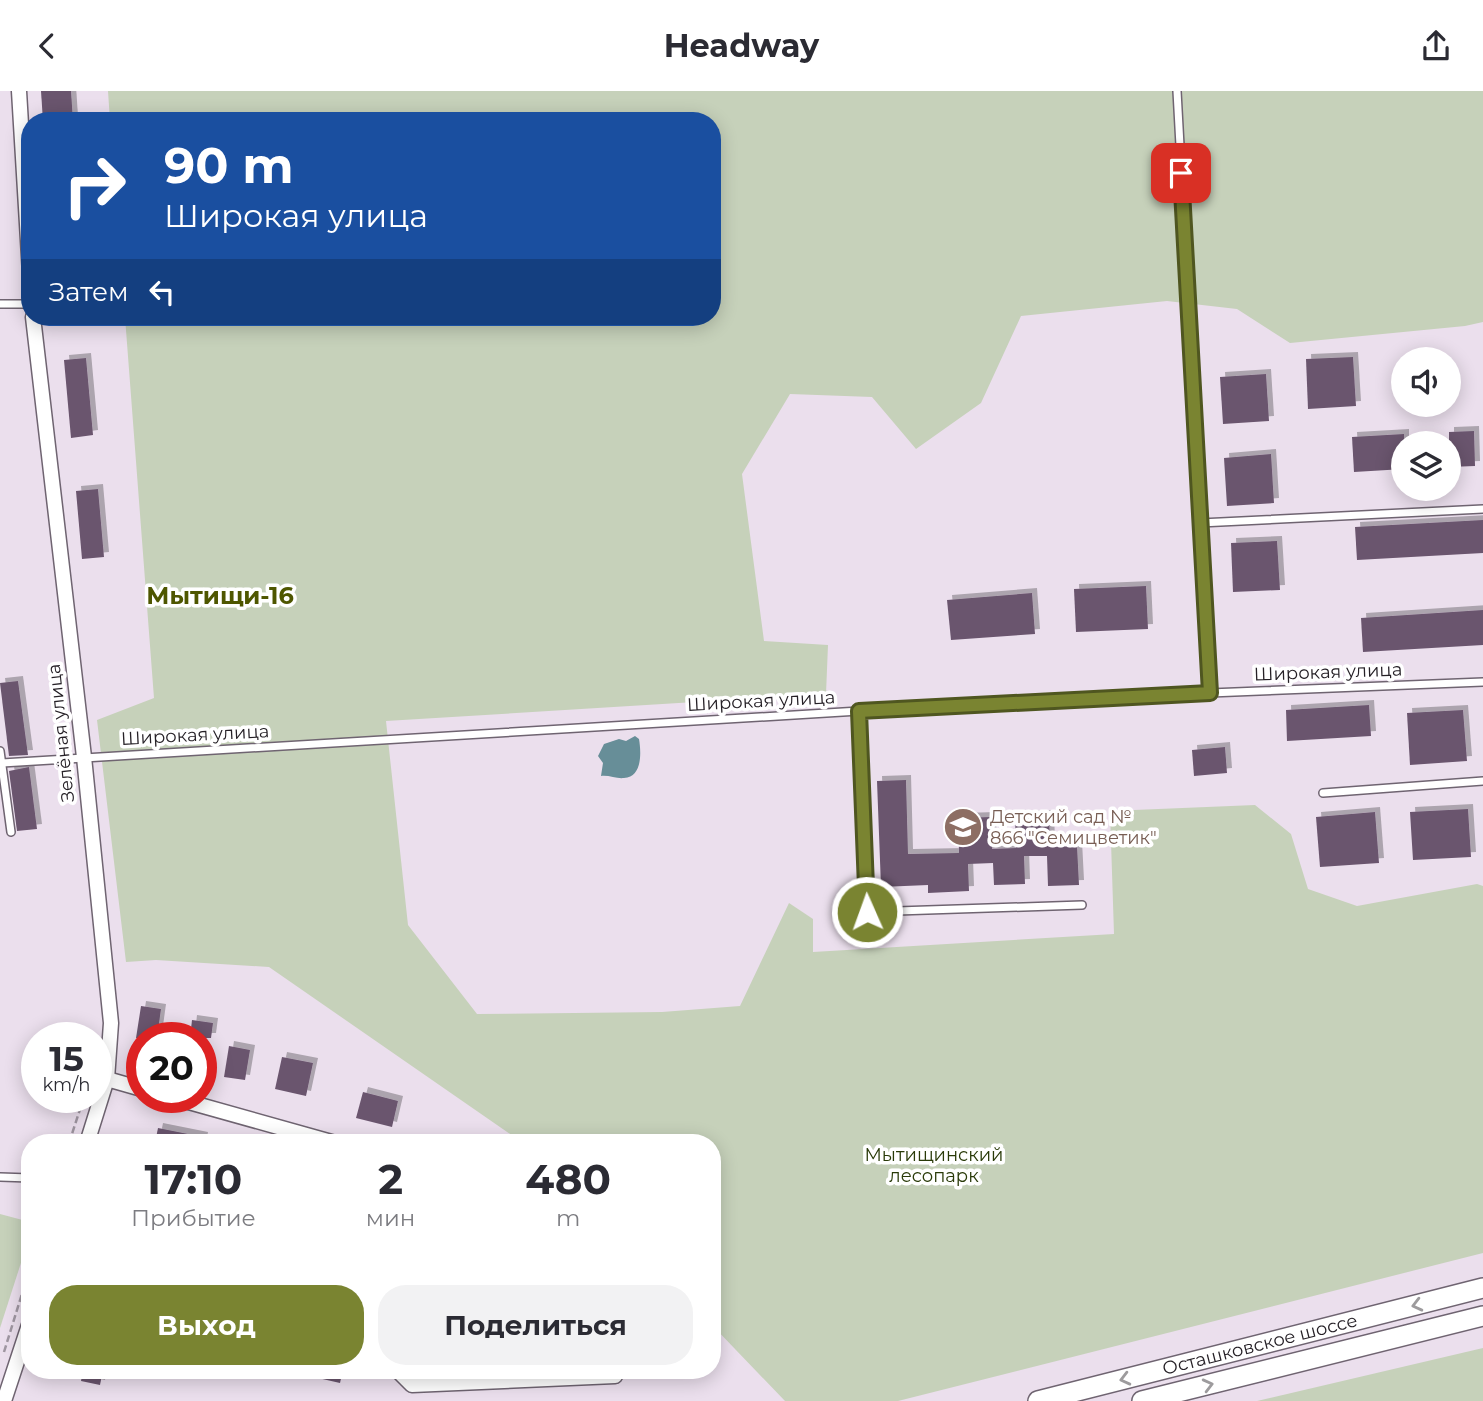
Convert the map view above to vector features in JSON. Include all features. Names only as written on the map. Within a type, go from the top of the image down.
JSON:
[{"type":"main road","name":"Осташковское шоссе","points":[[1038,1401],[1483,1288]]},
{"type":"main road","name":"Осташковское шоссе","points":[[1142,1401],[1483,1316]]},
{"type":"street","points":[[19,91],[21,124]]},
{"type":"street","name":"Зелёная улица","points":[[34,326],[84,757],[111,1022]]},
{"type":"street","points":[[217,1110],[303,1134]]},
{"type":"street","name":"Зелёная улица","points":[[90,1134],[96,1113]]},
{"type":"street","points":[[4,1401],[21,1349]]},
{"type":"street","points":[[406,1379],[412,1385],[547,1379]]},
{"type":"lane","points":[[1177,91],[1210,693]]},
{"type":"lane","points":[[0,302],[21,303]]},
{"type":"lane","points":[[1200,523],[1483,509]]},
{"type":"lane","name":"Широкая улица","points":[[2,763],[859,711],[1483,682]]},
{"type":"lane","points":[[859,711],[867,912],[1082,905]]},
{"type":"lane","points":[[0,751],[11,832]]},
{"type":"lane","points":[[1323,793],[1483,781]]},
{"type":"lane","points":[[0,1177],[21,1178]]},
{"type":"path","points":[[72,1134],[79,1113]]},
{"type":"path","points":[[0,1363],[21,1296]]},
{"type":"green space","name":"Мытищинский лесопарк","points":[[108,91],[1483,91],[1483,322],[1290,343],[1237,309],[1167,301],[1021,316],[981,403],[916,449],[872,397],[790,394],[742,474],[764,641],[828,645],[826,694],[386,721],[408,925],[477,1014],[662,1012],[740,1006],[789,903],[813,919],[813,952],[1114,934],[1110,811],[1255,805],[1291,834],[1308,889],[1357,906],[1477,884],[1483,886],[1483,1253],[898,1401],[785,1401],[721,1334],[721,1134],[510,1134],[269,967],[156,960],[126,962],[97,720],[154,698],[126,326],[721,326],[721,112],[109,112]]},
{"type":"green space","points":[[0,1214],[21,1220],[21,1263],[0,1328]]},
{"type":"green space","points":[[1483,1348],[1483,1401],[1257,1401]]},
{"type":"water","points":[[635,736],[639,739],[640,756],[635,773],[624,778],[601,776],[603,763],[598,756],[604,744],[619,739],[626,741]]},
{"type":"building","points":[[41,91],[71,91],[72,112],[42,112]]},
{"type":"building","points":[[1353,357],[1356,406],[1308,409],[1306,359]]},
{"type":"building","points":[[86,358],[93,435],[71,438],[64,360]]},
{"type":"building","points":[[1266,374],[1269,421],[1223,424],[1220,377]]},
{"type":"building","points":[[1474,431],[1475,466],[1461,467],[1461,432]]},
{"type":"building","points":[[1391,435],[1391,470],[1354,472],[1352,437]]},
{"type":"building","points":[[1271,454],[1274,503],[1227,506],[1224,458]]},
{"type":"building","points":[[98,489],[104,557],[82,559],[76,491]]},
{"type":"building","points":[[1483,520],[1483,553],[1357,560],[1355,527]]},
{"type":"building","points":[[1277,541],[1280,590],[1233,592],[1231,543]]},
{"type":"building","points":[[1146,586],[1148,629],[1076,632],[1074,589]]},
{"type":"building","points":[[1032,593],[1035,634],[951,640],[947,600]]},
{"type":"building","points":[[1483,610],[1483,645],[1363,652],[1361,618]]},
{"type":"building","points":[[18,681],[28,755],[9,756],[0,683]]},
{"type":"building","points":[[1369,705],[1371,736],[1287,741],[1286,710]]},
{"type":"building","points":[[1463,710],[1467,761],[1410,765],[1407,713]]},
{"type":"building","points":[[1225,747],[1227,773],[1194,776],[1192,750]]},
{"type":"building","points":[[29,767],[37,829],[17,831],[9,771]]},
{"type":"building","points":[[906,780],[908,854],[959,853],[958,818],[991,817],[992,849],[1016,848],[1015,816],[1049,815],[1050,847],[1077,846],[1079,885],[1048,886],[1047,856],[1024,856],[1025,884],[994,885],[993,863],[968,864],[969,891],[928,893],[928,885],[881,887],[877,781]]},
{"type":"building","points":[[1468,809],[1471,857],[1413,860],[1410,812]]},
{"type":"building","points":[[1375,812],[1379,863],[1320,867],[1316,817]]},
{"type":"building","points":[[141,1006],[161,1009],[159,1022],[138,1022]]},
{"type":"building","points":[[229,1046],[250,1050],[245,1080],[224,1077]]},
{"type":"building","points":[[282,1057],[313,1063],[306,1096],[275,1089]]},
{"type":"building","points":[[363,1092],[398,1101],[392,1127],[356,1118]]},
{"type":"building","points":[[158,1128],[188,1134],[157,1134]]},
{"type":"building","points":[[81,1379],[101,1379],[100,1385]]},
{"type":"building","points":[[322,1379],[341,1379],[340,1383]]},
{"type":"place","name":"Детский сад № 866 \"Семицветик\"","points":[[963,827]]},
{"type":"district","name":"Мытищи-16","points":[[220,595]]},
{"type":"route","points":[[867,912],[859,711],[1210,693],[1181,173]]}]
